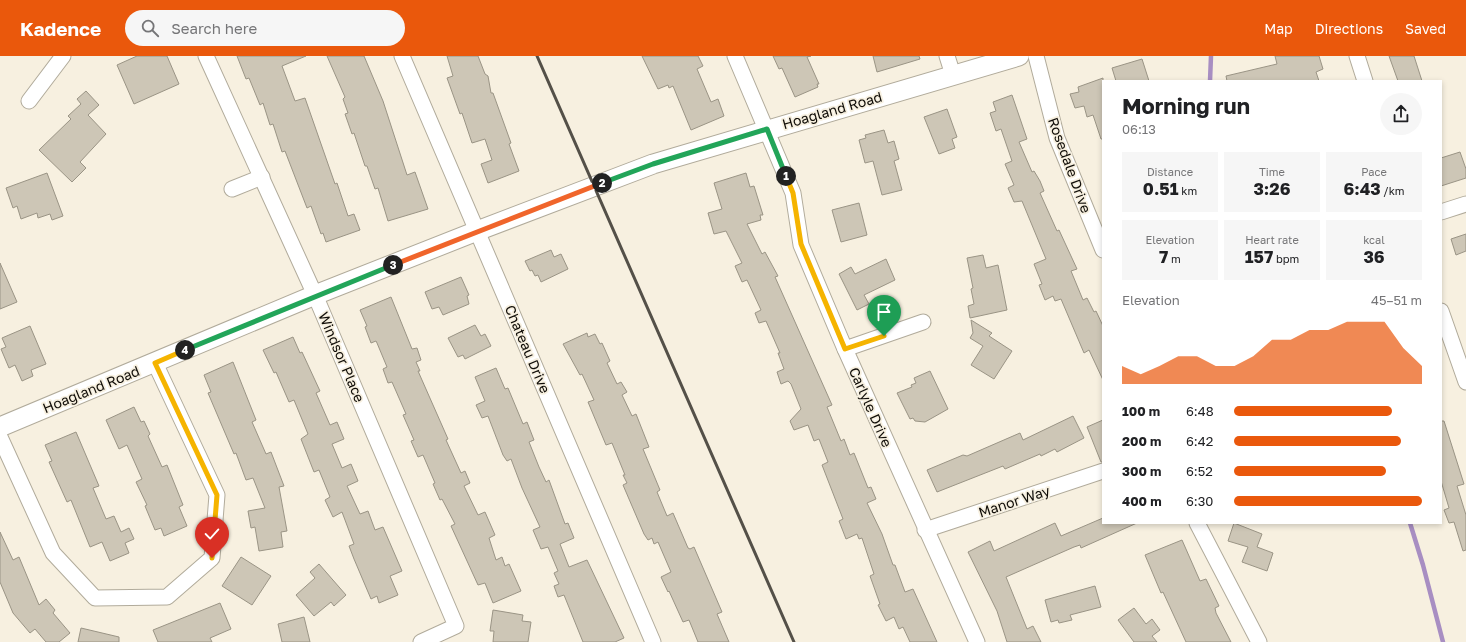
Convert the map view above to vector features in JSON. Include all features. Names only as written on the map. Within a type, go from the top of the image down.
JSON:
[{"type":"street","points":[[29,101],[63,56]]},
{"type":"street","name":"Windsor Place","points":[[206,56],[315,295],[456,626],[421,642]]},
{"type":"street","name":"Chateau Drive","points":[[402,56],[653,642]]},
{"type":"street","name":"Carlyle Drive","points":[[735,56],[793,193],[801,244],[845,349],[925,530],[977,642]]},
{"type":"street","points":[[947,56],[953,75]]},
{"type":"street","name":"Hoagland Road","points":[[0,427],[315,295],[653,164],[767,129],[1019,56]]},
{"type":"street","name":"Rosedale Drive","points":[[1036,56],[1057,138],[1102,248]]},
{"type":"street","points":[[1357,56],[1365,80]]},
{"type":"street","points":[[232,189],[262,178]]},
{"type":"street","points":[[1442,212],[1466,204]]},
{"type":"street","points":[[1442,314],[1466,382]]},
{"type":"street","points":[[845,349],[923,322]]},
{"type":"street","points":[[0,437],[53,553],[95,598],[167,597],[212,558],[217,495],[155,363]]},
{"type":"street","name":"Manor Way","points":[[925,530],[1102,471]]},
{"type":"street","points":[[1198,524],[1259,642]]},
{"type":"building","points":[[137,56],[167,56],[179,84],[134,104],[117,65]]},
{"type":"building","points":[[237,56],[306,56],[282,66],[295,101],[305,98],[335,184],[337,183],[348,216],[354,214],[360,230],[326,242],[323,233],[321,234],[311,206],[307,208],[285,151],[282,152],[273,124],[270,125],[263,103],[260,105],[249,78],[246,79]]},
{"type":"building","points":[[327,56],[364,56],[383,101],[407,175],[415,172],[428,209],[388,221],[378,188],[375,189],[367,166],[365,166],[354,133],[352,134],[345,114],[348,113],[343,99],[345,97]]},
{"type":"building","points":[[447,56],[478,56],[485,74],[488,76],[491,93],[493,93],[511,143],[509,144],[519,171],[488,183],[481,164],[492,160],[485,139],[472,143],[462,113],[460,114],[447,78],[453,76]]},
{"type":"building","points":[[642,56],[698,56],[703,66],[697,69],[711,102],[718,99],[724,116],[691,130],[673,86],[669,88],[668,85],[658,89]]},
{"type":"building","points":[[773,56],[811,56],[807,57],[819,84],[817,84],[818,87],[795,97],[782,68],[779,69]]},
{"type":"building","points":[[873,56],[919,56],[920,59],[877,72]]},
{"type":"building","points":[[1275,56],[1319,56],[1323,69],[1316,72],[1319,80],[1227,80],[1226,76],[1277,64]]},
{"type":"building","points":[[1389,56],[1414,56],[1422,80],[1398,80]]},
{"type":"building","points":[[1142,59],[1149,80],[1116,80],[1112,68]]},
{"type":"building","points":[[1103,78],[1102,139],[1093,115],[1087,117],[1084,106],[1075,108],[1070,94],[1079,92],[1078,87]]},
{"type":"building","points":[[86,91],[99,105],[88,115],[106,134],[80,162],[86,168],[72,182],[39,150],[71,119],[68,116],[81,104],[77,99]]},
{"type":"building","points":[[1012,95],[1027,139],[1019,142],[1032,172],[1034,171],[1040,181],[1044,191],[1040,193],[1057,231],[1059,230],[1077,269],[1071,271],[1083,300],[1087,298],[1094,312],[1096,311],[1102,324],[1102,378],[1089,350],[1084,353],[1061,299],[1055,301],[1053,296],[1045,300],[1039,285],[1042,284],[1034,264],[1046,259],[1022,201],[1014,202],[1008,188],[1014,185],[1005,164],[1012,161],[1001,129],[996,131],[990,113],[996,111],[993,102]]},
{"type":"building","points":[[947,109],[957,137],[952,139],[955,148],[939,154],[924,117]]},
{"type":"building","points":[[884,130],[888,143],[894,141],[899,159],[894,161],[902,190],[882,195],[873,161],[865,163],[859,140],[866,138],[865,135]]},
{"type":"building","points":[[1460,152],[1466,169],[1466,178],[1442,186],[1442,158]]},
{"type":"building","points":[[47,173],[63,216],[52,220],[50,214],[38,218],[37,213],[21,219],[17,206],[13,208],[6,188]]},
{"type":"building","points":[[746,173],[750,187],[754,186],[763,215],[760,215],[761,220],[747,224],[762,254],[765,252],[778,276],[775,277],[832,405],[827,407],[841,441],[844,439],[850,455],[854,453],[868,488],[871,487],[876,499],[867,503],[882,534],[893,565],[895,565],[905,592],[913,589],[937,642],[910,642],[903,627],[899,629],[894,617],[886,621],[878,605],[880,604],[870,576],[874,574],[862,538],[859,539],[857,534],[846,539],[839,521],[843,519],[822,465],[828,462],[819,439],[814,441],[808,425],[794,430],[790,421],[801,409],[791,384],[788,381],[781,384],[777,372],[784,369],[778,353],[780,353],[766,321],[759,323],[755,313],[761,310],[747,280],[742,282],[735,266],[742,263],[726,231],[714,234],[708,213],[722,209],[714,183]]},
{"type":"building","points":[[859,203],[867,235],[841,242],[832,210]]},
{"type":"building","points":[[1466,234],[1466,251],[1456,255],[1451,239]]},
{"type":"building","points":[[551,250],[554,257],[561,254],[568,269],[541,282],[538,275],[535,276],[532,270],[530,271],[525,261]]},
{"type":"building","points":[[983,255],[986,268],[998,265],[1007,310],[970,318],[968,306],[974,304],[971,289],[973,288],[967,258]]},
{"type":"building","points":[[886,259],[895,280],[864,295],[869,304],[857,310],[839,274],[851,267],[855,274]]},
{"type":"building","points":[[0,263],[17,302],[0,309]]},
{"type":"building","points":[[461,277],[469,295],[467,296],[469,304],[443,315],[439,307],[432,309],[425,292]]},
{"type":"building","points":[[391,297],[412,349],[417,348],[421,360],[416,362],[420,371],[418,371],[448,439],[446,440],[461,473],[465,471],[470,483],[464,486],[478,515],[485,512],[495,535],[489,538],[496,560],[502,557],[505,566],[509,564],[521,591],[493,603],[485,583],[478,585],[451,526],[455,524],[442,499],[440,500],[433,484],[435,483],[423,455],[418,457],[411,441],[414,440],[403,415],[406,414],[392,382],[388,383],[383,369],[387,367],[376,341],[371,343],[365,327],[367,326],[360,310]]},
{"type":"building","points":[[971,320],[992,333],[989,336],[1012,351],[994,379],[971,365],[983,346],[970,338],[973,333]]},
{"type":"building","points":[[475,325],[481,336],[485,334],[491,346],[465,359],[463,355],[458,357],[448,338]]},
{"type":"building","points":[[30,326],[46,364],[31,370],[33,376],[22,381],[15,365],[9,368],[1,349],[6,347],[2,338]]},
{"type":"building","points":[[587,333],[588,337],[595,334],[600,344],[602,343],[610,361],[607,363],[617,384],[621,382],[627,392],[622,395],[632,416],[636,414],[649,447],[643,449],[660,490],[657,492],[667,516],[673,513],[688,548],[690,549],[694,547],[722,612],[717,614],[729,642],[698,642],[689,620],[683,622],[661,577],[671,572],[658,542],[654,544],[652,538],[648,540],[644,534],[623,485],[627,483],[623,475],[625,475],[612,443],[606,445],[588,402],[594,400],[582,374],[580,375],[563,344]]},
{"type":"building","points":[[293,337],[300,353],[302,352],[320,391],[316,393],[330,425],[337,422],[344,439],[332,444],[342,468],[351,464],[358,481],[347,486],[360,514],[368,511],[375,530],[383,527],[402,571],[390,576],[398,595],[379,603],[377,596],[371,599],[354,559],[349,546],[354,544],[342,512],[333,517],[325,500],[330,497],[319,470],[314,472],[301,439],[308,434],[294,400],[289,402],[276,372],[274,373],[263,350]]},
{"type":"building","points":[[233,362],[256,420],[252,422],[266,454],[271,452],[284,486],[279,487],[287,531],[281,532],[283,547],[259,551],[255,527],[251,528],[248,511],[265,508],[253,478],[246,480],[236,453],[234,454],[208,393],[211,392],[204,375]]},
{"type":"building","points":[[496,368],[505,389],[508,388],[523,424],[527,422],[534,440],[529,442],[539,467],[546,482],[549,480],[565,524],[568,523],[574,538],[560,544],[569,567],[587,560],[624,638],[615,642],[583,642],[564,595],[558,597],[554,586],[559,584],[554,573],[558,571],[548,547],[541,549],[533,530],[540,527],[522,488],[511,459],[507,461],[503,455],[488,416],[482,418],[476,405],[485,401],[475,377]]},
{"type":"building","points":[[930,371],[948,409],[925,422],[915,421],[913,418],[910,419],[897,393],[912,387],[911,385],[916,383],[914,378]]},
{"type":"building","points":[[134,407],[141,422],[144,421],[150,434],[148,436],[162,467],[167,465],[183,505],[179,507],[187,526],[164,536],[161,528],[155,530],[145,506],[147,505],[136,482],[142,479],[127,445],[119,449],[106,420]]},
{"type":"building","points":[[1073,416],[1084,438],[1057,452],[1055,449],[1041,456],[1040,454],[1005,469],[1003,466],[937,492],[927,470],[963,455],[967,456],[1020,433],[1023,440]]},
{"type":"building","points":[[1102,420],[1102,462],[1101,462],[1087,427]]},
{"type":"building","points":[[1442,421],[1444,421],[1464,484],[1457,486],[1466,515],[1466,550],[1463,551],[1454,522],[1449,523],[1444,510],[1449,508],[1442,484]]},
{"type":"building","points":[[76,432],[99,486],[93,488],[106,519],[114,516],[121,532],[129,528],[134,539],[125,543],[129,553],[110,561],[102,542],[90,547],[71,500],[67,502],[49,462],[52,461],[45,445]]},
{"type":"building","points":[[1102,518],[1102,524],[1135,524],[1081,548],[1080,545],[1074,547],[1006,577],[1027,629],[1033,626],[1041,642],[1007,642],[997,611],[968,552],[990,541],[994,551],[1055,523],[1061,536]]},
{"type":"building","points":[[1234,524],[1262,534],[1257,547],[1273,553],[1267,571],[1242,562],[1248,547],[1228,541]]},
{"type":"building","points":[[0,532],[13,560],[19,557],[39,605],[46,599],[55,610],[53,613],[70,633],[59,642],[46,642],[35,629],[30,633],[13,613],[0,582]]},
{"type":"building","points":[[1182,540],[1200,581],[1206,579],[1219,606],[1215,608],[1216,613],[1231,642],[1186,642],[1163,592],[1161,593],[1145,555]]},
{"type":"building","points":[[241,557],[271,576],[252,605],[222,586]]},
{"type":"building","points":[[319,564],[346,595],[334,606],[331,602],[314,616],[296,595],[315,578],[310,572]]},
{"type":"building","points":[[1095,586],[1101,607],[1070,615],[1072,620],[1059,623],[1058,620],[1051,622],[1045,600]]},
{"type":"building","points":[[220,603],[231,629],[210,638],[212,642],[158,642],[153,630]]},
{"type":"building","points":[[1134,608],[1146,624],[1152,619],[1160,630],[1152,636],[1157,642],[1134,642],[1118,620]]},
{"type":"building","points":[[493,610],[523,615],[522,621],[531,622],[528,642],[493,642],[494,631],[490,631]]},
{"type":"building","points":[[304,617],[310,642],[282,642],[278,624]]},
{"type":"building","points":[[81,628],[119,637],[119,642],[78,642]]},
{"type":"waterway","points":[[1210,80],[1211,56]]},
{"type":"waterway","points":[[1410,524],[1423,565],[1443,642]]},
{"type":"railway","points":[[537,56],[794,642]]},
{"type":"route","points":[[212,558],[217,495],[155,363],[315,295],[653,164],[767,129],[793,193],[801,244],[845,349],[884,336]]}]
